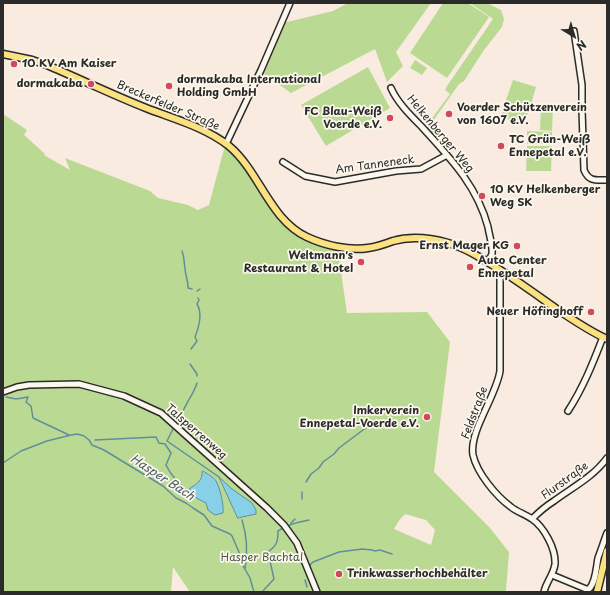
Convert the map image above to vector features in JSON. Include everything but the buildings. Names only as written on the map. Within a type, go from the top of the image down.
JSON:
[{"type":"main road","name":"Breckerfelder Straße","points":[[3,54],[32,60],[47,65],[146,108],[200,128],[217,137],[240,158],[280,215],[294,229],[311,239],[352,249],[370,248],[404,239],[422,238],[446,242],[458,246],[488,262],[583,327],[606,336]]},
{"type":"main road","points":[[597,592],[607,551]]},
{"type":"street","points":[[226,144],[261,70],[290,3]]},
{"type":"street","points":[[574,31],[582,85],[584,170],[586,175],[592,180],[607,180]]},
{"type":"street","name":"Helkenberger Weg","points":[[391,88],[394,95],[414,119],[447,155],[476,195],[483,210],[491,238],[492,254],[488,262]]},
{"type":"street","name":"Am Tanneneck","points":[[283,162],[305,176],[336,182],[396,171],[421,169],[447,155]]},
{"type":"street","name":"Feldstraße","points":[[500,270],[500,372],[497,384],[475,437],[473,455],[479,471],[504,501],[515,510],[532,519],[545,533],[554,552],[555,566],[544,592]]},
{"type":"street","points":[[568,411],[582,388],[606,336]]},
{"type":"street","name":"Talsperrenweg","points":[[3,392],[17,387],[79,384],[124,396],[161,413],[281,521],[297,543],[317,592]]},
{"type":"street","name":"Flurstraße","points":[[532,519],[554,501],[590,477],[607,458]]},
{"type":"street","points":[[552,575],[586,589],[592,587],[598,558],[607,533]]},
{"type":"green space","points":[[348,3],[431,3],[396,52],[403,66],[387,82],[375,49],[291,93],[264,74],[283,23],[333,11]]},
{"type":"green space","points":[[443,3],[468,3],[489,17],[447,78],[410,53]]},
{"type":"green space","points":[[470,3],[487,3],[501,10],[504,19],[502,27],[484,50],[464,81],[459,84],[431,124],[440,136],[438,139],[429,130],[427,125],[450,94],[445,90],[447,86],[493,19]]},
{"type":"green space","points":[[415,60],[427,68],[422,75],[410,68]]},
{"type":"green space","points":[[368,67],[390,108],[326,146],[301,105]]},
{"type":"green space","points":[[513,80],[536,87],[529,111],[505,103]]},
{"type":"green space","points":[[505,105],[528,113],[524,125],[501,117]]},
{"type":"green space","points":[[541,106],[553,106],[552,131],[540,130]]},
{"type":"green space","name":"Hasper Bachtal","points":[[3,114],[27,130],[24,135],[45,154],[44,155],[70,170],[65,158],[150,191],[158,198],[188,205],[198,210],[209,205],[225,145],[247,169],[292,231],[311,243],[338,251],[347,313],[427,312],[450,342],[434,472],[490,528],[509,552],[506,590],[504,592],[190,592],[173,567],[171,592],[3,592]],"holes":[[[405,514],[426,520],[435,530],[431,545],[394,529]]]},
{"type":"green space","points":[[527,131],[552,132],[552,144],[527,144]]},
{"type":"green space","points":[[527,146],[552,146],[551,171],[526,171]]},
{"type":"water","points":[[203,471],[216,481],[222,501],[223,513],[215,515],[208,510],[206,503],[189,492],[189,489],[200,480]]},
{"type":"water","points":[[219,477],[232,489],[252,503],[256,510],[256,514],[238,518]]},
{"type":"waterway","points":[[182,251],[188,288],[192,289]]},
{"type":"waterway","points":[[191,349],[197,341],[195,337],[200,316],[197,304],[199,300],[198,298]]},
{"type":"waterway","points":[[190,364],[197,376]]},
{"type":"waterway","points":[[177,420],[180,418],[197,383]]},
{"type":"waterway","points":[[6,397],[16,399],[28,397],[26,402],[31,406],[33,418],[69,435]]},
{"type":"waterway","points":[[306,482],[311,474],[319,468],[323,462],[367,427]]},
{"type":"waterway","points":[[173,429],[167,441],[219,477]]},
{"type":"waterway","name":"Hasper Bach","points":[[3,463],[21,451],[47,441],[77,434],[84,436],[92,445],[104,450],[163,486],[176,498],[204,515],[212,526],[230,534],[239,552],[242,564],[250,578],[254,592]]},
{"type":"waterway","points":[[95,440],[156,437],[159,443],[165,444],[171,453],[166,465],[170,473],[189,492]]},
{"type":"waterway","points":[[302,492],[302,499]]},
{"type":"waterway","points":[[291,523],[295,519]]},
{"type":"waterway","points":[[242,520],[246,544],[245,569]]},
{"type":"waterway","points":[[288,526],[309,520]]},
{"type":"waterway","points":[[262,592],[274,579],[268,552],[276,543],[278,531],[283,528]]},
{"type":"waterway","points":[[310,569],[310,565],[313,562],[339,552],[362,549],[375,551],[380,550],[392,554]]},
{"type":"waterway","points":[[305,580],[307,587]]},
{"type":"place","name":"10 KV Am Kaiser","points":[[14,64]]},
{"type":"place","name":"dormakaba","points":[[91,84]]},
{"type":"place","name":"dormakaba International Holding GmbH","points":[[169,86]]},
{"type":"place","name":"Voerder Schützenverein von 1607 e.V.","points":[[449,114]]},
{"type":"place","name":"FC Blau-Weiß Voerde e.V.","points":[[390,118]]},
{"type":"place","name":"TC Grün-Weiß Ennepetal e.V.","points":[[501,146]]},
{"type":"place","name":"10 KV Helkenberger Weg SK","points":[[482,196]]},
{"type":"place","name":"Ernst Mager KG","points":[[517,246]]},
{"type":"place","name":"Weltmann's Restaurant & Hotel","points":[[361,262]]},
{"type":"place","name":"Auto Center Ennepetal","points":[[470,267]]},
{"type":"place","name":"Neuer Höfinghoff","points":[[591,312]]},
{"type":"place","name":"Imkerverein Ennepetal-Voerde e.V.","points":[[427,417]]},
{"type":"place","name":"Trinkwasserhochbehälter","points":[[339,574]]}]
